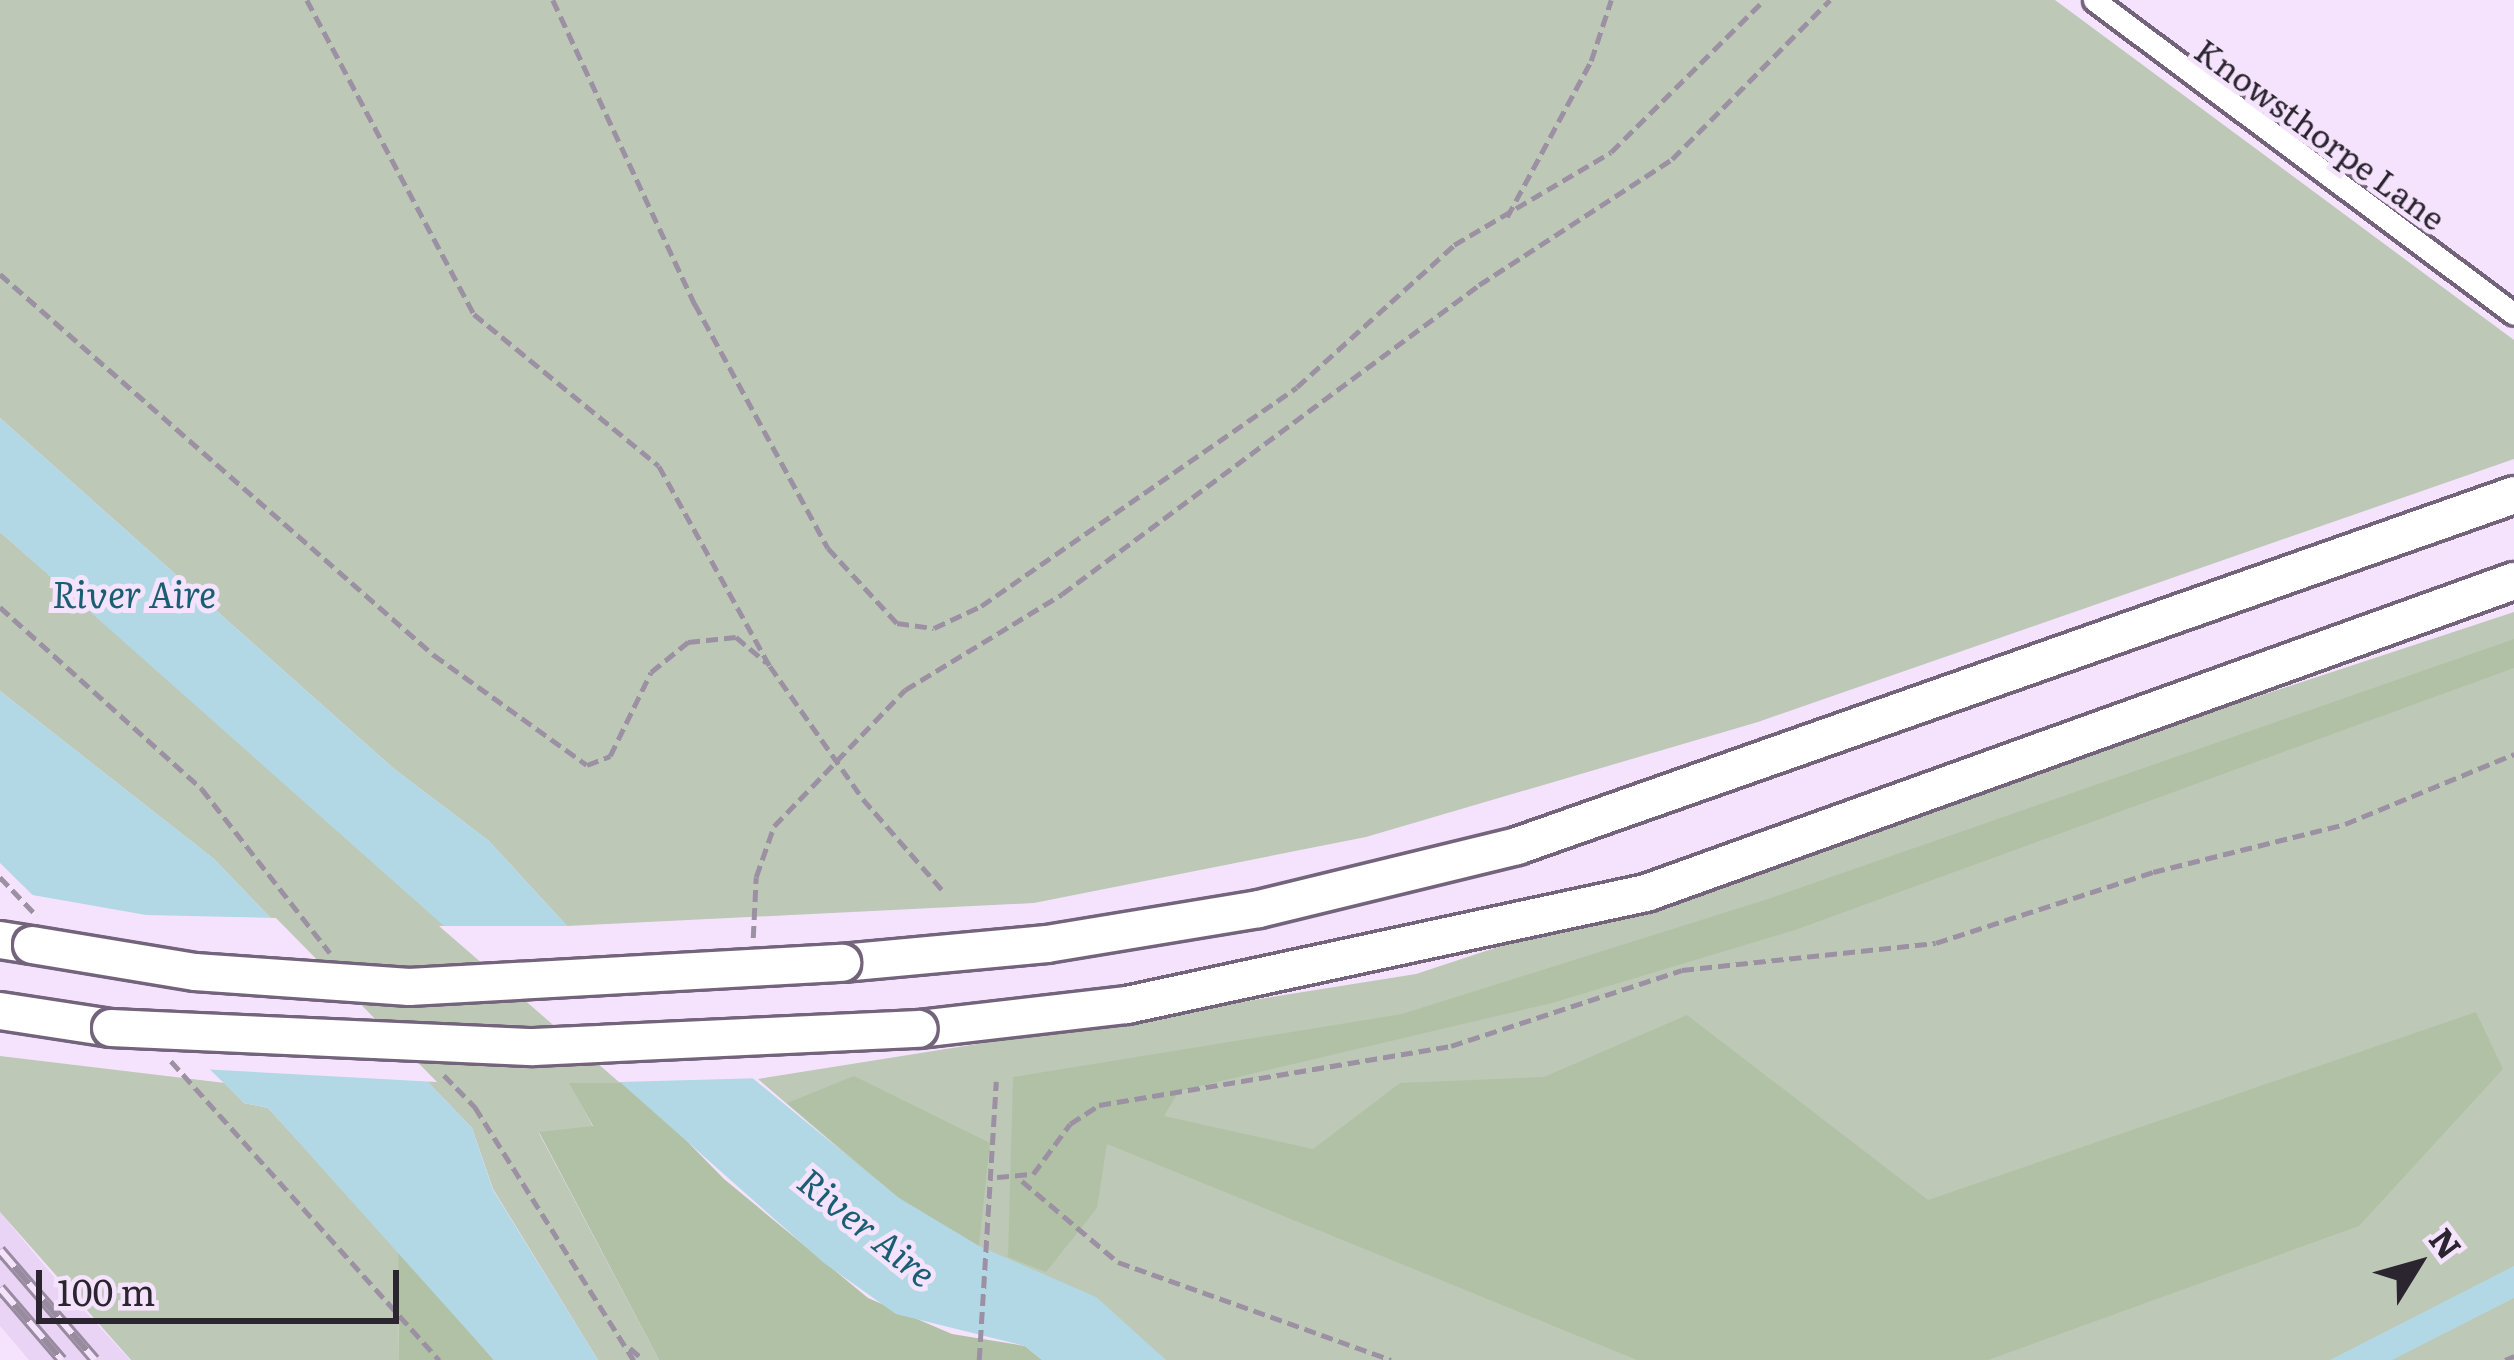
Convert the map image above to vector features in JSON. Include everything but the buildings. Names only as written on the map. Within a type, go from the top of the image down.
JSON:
[{"type":"highway","points":[[26,938],[195,972],[409,987],[842,963],[1259,909],[1517,846],[2514,495]]},
{"type":"highway","points":[[0,1011],[111,1028],[534,1047],[919,1029],[1127,1005],[1646,893],[2514,581]]},
{"type":"street","name":"Knowsthorpe Lane","points":[[2094,0],[2514,314]]},
{"type":"path","points":[[307,0],[474,314],[658,466],[770,665],[945,893]]},
{"type":"path","points":[[554,0],[695,304],[828,548],[897,623],[934,628],[981,606],[1297,387],[1454,245],[1611,152],[1762,1]]},
{"type":"path","points":[[1508,217],[1591,61],[1611,0]]},
{"type":"path","points":[[753,938],[756,877],[774,826],[905,690],[1062,594],[1479,285],[1672,158],[1830,0]]},
{"type":"path","points":[[0,274],[434,655],[587,765],[610,756],[651,672],[688,643],[736,638],[770,665]]},
{"type":"path","points":[[1022,1181],[1099,1106],[1450,1046],[1682,970],[1956,938],[2153,872],[2345,824],[2514,754]]},
{"type":"path","points":[[0,877],[26,938]]},
{"type":"path","points":[[157,1047],[439,1360]]},
{"type":"path","points":[[979,1360],[997,1178],[996,1082]]},
{"type":"path","points":[[997,1178],[1022,1181],[1118,1262],[1390,1360]]},
{"type":"path","points":[[624,1343],[644,1360]]},
{"type":"path","points":[[2505,1360],[2514,1356]]},
{"type":"shaded area","points":[[0,1212],[130,1360],[29,1360],[0,1326]]},
{"type":"green space","points":[[0,0],[2055,0],[2514,340],[2514,459],[1758,722],[1366,837],[1034,903],[567,926],[489,841],[393,768],[0,418]]},
{"type":"green space","points":[[0,532],[630,1083],[570,1083],[593,1127],[539,1133],[659,1360],[598,1360],[493,1189],[472,1128],[214,859],[0,691]]},
{"type":"green space","points":[[2514,612],[2514,1360],[1085,1360],[758,1079],[1416,974]]},
{"type":"green space","points":[[2514,639],[2514,668],[1795,930],[1552,1003],[1179,1091],[1164,1116],[1313,1149],[1400,1083],[1544,1077],[1687,1015],[1928,1200],[2476,1012],[2503,1069],[2359,1226],[1988,1360],[1637,1360],[1107,1144],[1097,1208],[1046,1272],[1008,1257],[1013,1077],[1402,1014],[1771,898]]},
{"type":"green space","points":[[0,1056],[225,1083],[244,1103],[268,1108],[398,1250],[399,1360],[131,1360],[0,1212]]},
{"type":"green space","points":[[854,1076],[990,1143],[979,1246],[899,1198],[787,1103]]},
{"type":"green space","points":[[569,1083],[630,1083],[724,1179],[868,1298],[952,1334],[1025,1346],[1042,1360],[659,1360],[539,1132],[593,1126]]},
{"type":"green space","points":[[398,1250],[494,1360],[399,1360]]},
{"type":"water","name":"River Aire","points":[[0,418],[393,768],[489,841],[567,926],[899,1198],[979,1246],[1096,1297],[1166,1360],[1042,1360],[1025,1346],[896,1314],[824,1263],[0,532]]},
{"type":"water","points":[[0,691],[214,859],[472,1128],[493,1190],[598,1360],[494,1360],[268,1108],[244,1103],[0,863]]},
{"type":"water","points":[[2514,1266],[2514,1298],[2392,1360],[2330,1360]]},
{"type":"pier","points":[[21,893],[146,915],[276,918],[437,1082],[201,1069]]},
{"type":"pier","points":[[439,926],[577,926],[766,1078],[619,1082]]},
{"type":"railway","points":[[0,1250],[95,1360]]},
{"type":"railway","points":[[0,1288],[62,1360]]}]
